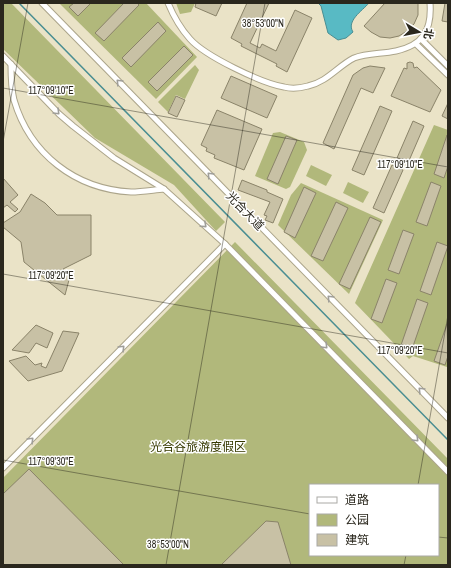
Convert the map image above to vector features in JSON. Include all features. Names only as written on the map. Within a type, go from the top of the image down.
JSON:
[{"type":"street","name":"光合大道","points":[[42,3],[448,418]]},
{"type":"street","points":[[168,3],[182,29],[190,40],[201,49],[219,60],[262,80],[285,88],[308,86],[328,77],[353,59],[364,55],[397,51],[416,44],[421,39],[430,22],[430,3]]},
{"type":"street","points":[[421,39],[448,66]]},
{"type":"street","points":[[416,44],[448,75]]},
{"type":"street","points":[[3,56],[59,114],[87,138],[114,158],[164,189],[225,244],[448,472]]},
{"type":"street","points":[[11,64],[14,99],[20,116],[38,147],[54,163],[65,171],[98,187],[134,192],[164,189]]},
{"type":"street","points":[[3,468],[225,244]]},
{"type":"green space","points":[[3,3],[11,3],[225,222],[216,231],[174,185],[95,138],[3,49]]},
{"type":"green space","points":[[59,3],[146,3],[197,57],[156,99]]},
{"type":"green space","points":[[176,3],[195,3],[191,12],[180,14]]},
{"type":"green space","points":[[195,65],[199,70],[185,99],[176,95],[168,112],[158,102]]},
{"type":"green space","points":[[434,125],[448,130],[447,367],[413,356],[409,359],[355,303]]},
{"type":"green space","points":[[280,132],[304,142],[307,150],[290,187],[286,189],[255,176],[273,133]]},
{"type":"green space","points":[[311,165],[332,175],[326,186],[306,176]]},
{"type":"green space","points":[[348,182],[369,192],[363,203],[343,193]]},
{"type":"green space","points":[[301,183],[383,220],[349,294],[278,225],[291,195]]},
{"type":"green space","name":"光合谷旅游度假区","points":[[235,242],[448,459],[448,565],[3,565],[3,478]]},
{"type":"water","points":[[318,3],[369,3],[353,20],[351,28],[353,32],[346,38],[338,40],[328,33],[321,6]]},
{"type":"building","points":[[74,3],[91,3],[78,16],[69,7]]},
{"type":"building","points":[[124,3],[137,3],[139,5],[104,41],[95,33]]},
{"type":"building","points":[[196,3],[222,3],[216,16],[195,7]]},
{"type":"building","points":[[247,3],[269,3],[250,43],[260,48],[262,44],[276,51],[295,10],[312,18],[287,72],[276,66],[277,64],[241,46],[242,44],[231,38]]},
{"type":"building","points":[[385,3],[418,3],[418,15],[414,24],[399,36],[390,38],[380,37],[364,26]]},
{"type":"building","points":[[445,3],[448,3],[448,22],[442,21]]},
{"type":"building","points":[[158,22],[166,31],[131,67],[122,58]]},
{"type":"building","points":[[184,46],[193,55],[157,91],[148,82]]},
{"type":"building","points":[[407,63],[413,63],[414,68],[417,67],[441,90],[430,112],[391,96],[404,68],[407,69]]},
{"type":"building","points":[[370,66],[385,68],[373,93],[361,88],[334,149],[323,143],[353,75],[363,68]]},
{"type":"building","points":[[231,76],[277,96],[267,118],[221,98]]},
{"type":"building","points":[[176,96],[185,100],[177,117],[168,113]]},
{"type":"building","points":[[448,103],[448,119],[442,116]]},
{"type":"building","points":[[380,106],[392,111],[364,175],[352,170]]},
{"type":"building","points":[[217,110],[262,129],[244,170],[214,158],[215,155],[206,151],[207,148],[201,145]]},
{"type":"building","points":[[413,121],[424,126],[408,163],[397,158]]},
{"type":"building","points":[[447,135],[448,166],[444,178],[434,174]]},
{"type":"building","points":[[286,136],[297,140],[278,184],[267,179]]},
{"type":"building","points":[[392,165],[403,170],[384,213],[373,208]]},
{"type":"building","points":[[3,178],[18,195],[10,202],[18,209],[15,212],[7,205],[3,208]]},
{"type":"building","points":[[242,180],[267,190],[267,192],[283,199],[273,223],[265,220],[267,216],[264,215],[270,202],[238,190]]},
{"type":"building","points":[[431,182],[441,186],[427,226],[416,222]]},
{"type":"building","points":[[304,187],[316,193],[295,238],[284,232]]},
{"type":"building","points":[[31,194],[45,203],[57,215],[91,215],[91,255],[63,269],[70,276],[65,295],[24,262],[21,242],[3,227],[3,223],[20,212]]},
{"type":"building","points":[[336,202],[348,208],[323,261],[311,256]]},
{"type":"building","points":[[370,217],[381,222],[350,289],[339,284]]},
{"type":"building","points":[[403,230],[414,234],[399,274],[388,270]]},
{"type":"building","points":[[437,242],[448,246],[431,295],[420,291]]},
{"type":"building","points":[[386,279],[397,283],[382,323],[371,319]]},
{"type":"building","points":[[417,299],[428,303],[411,352],[400,348]]},
{"type":"building","points":[[447,324],[448,356],[445,365],[434,361]]},
{"type":"building","points":[[36,325],[53,333],[47,348],[36,343],[29,353],[12,350]]},
{"type":"building","points":[[63,331],[79,333],[62,371],[28,381],[9,361],[26,356],[35,365],[42,363],[41,366],[46,368]]},
{"type":"building","points":[[29,469],[124,565],[3,565],[3,494]]},
{"type":"building","points":[[266,521],[278,522],[291,565],[221,565]]},
{"type":"waterway","points":[[19,3],[448,440]]}]
